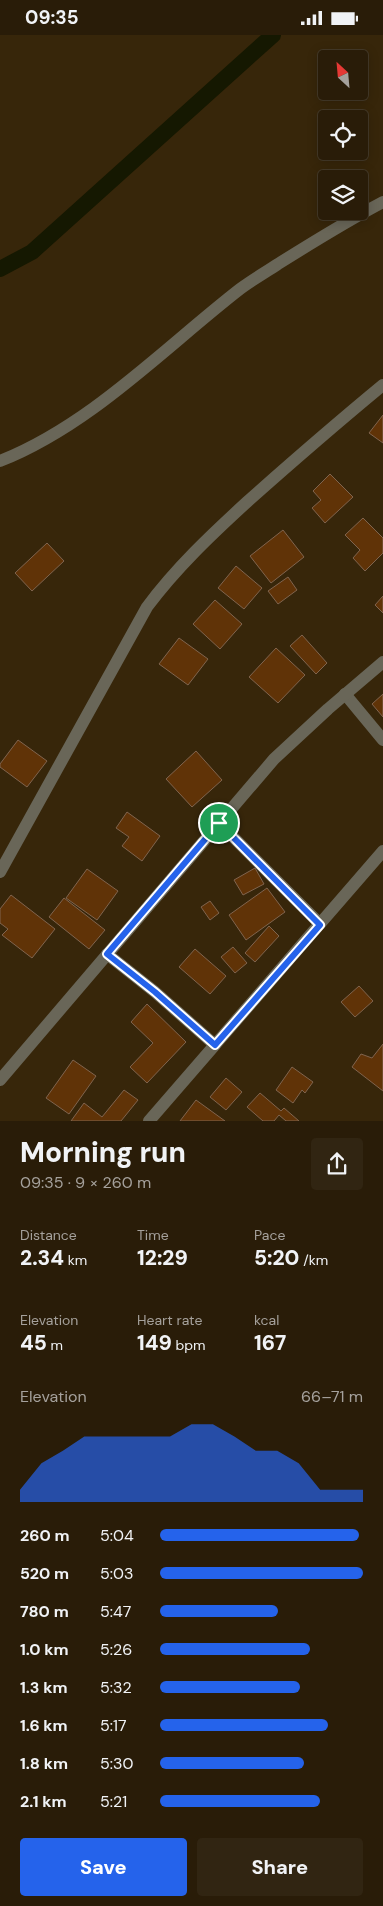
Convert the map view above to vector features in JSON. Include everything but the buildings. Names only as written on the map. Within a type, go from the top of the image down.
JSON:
[{"type":"street","points":[[0,461],[19,453],[78,419],[243,287],[327,232],[383,202]]},
{"type":"street","points":[[0,872],[146,607],[158,591],[209,538],[300,454],[383,385]]},
{"type":"street","points":[[0,1080],[274,759],[345,694],[383,663]]},
{"type":"street","points":[[345,694],[383,740]]},
{"type":"street","points":[[219,823],[320,925]]},
{"type":"street","points":[[149,1121],[383,851]]},
{"type":"street","points":[[107,954],[155,992],[215,1045]]},
{"type":"waterway","points":[[0,269],[32,252],[273,35]]},
{"type":"route","points":[[219,823],[320,925],[215,1045],[155,992],[107,954],[219,823]]}]
